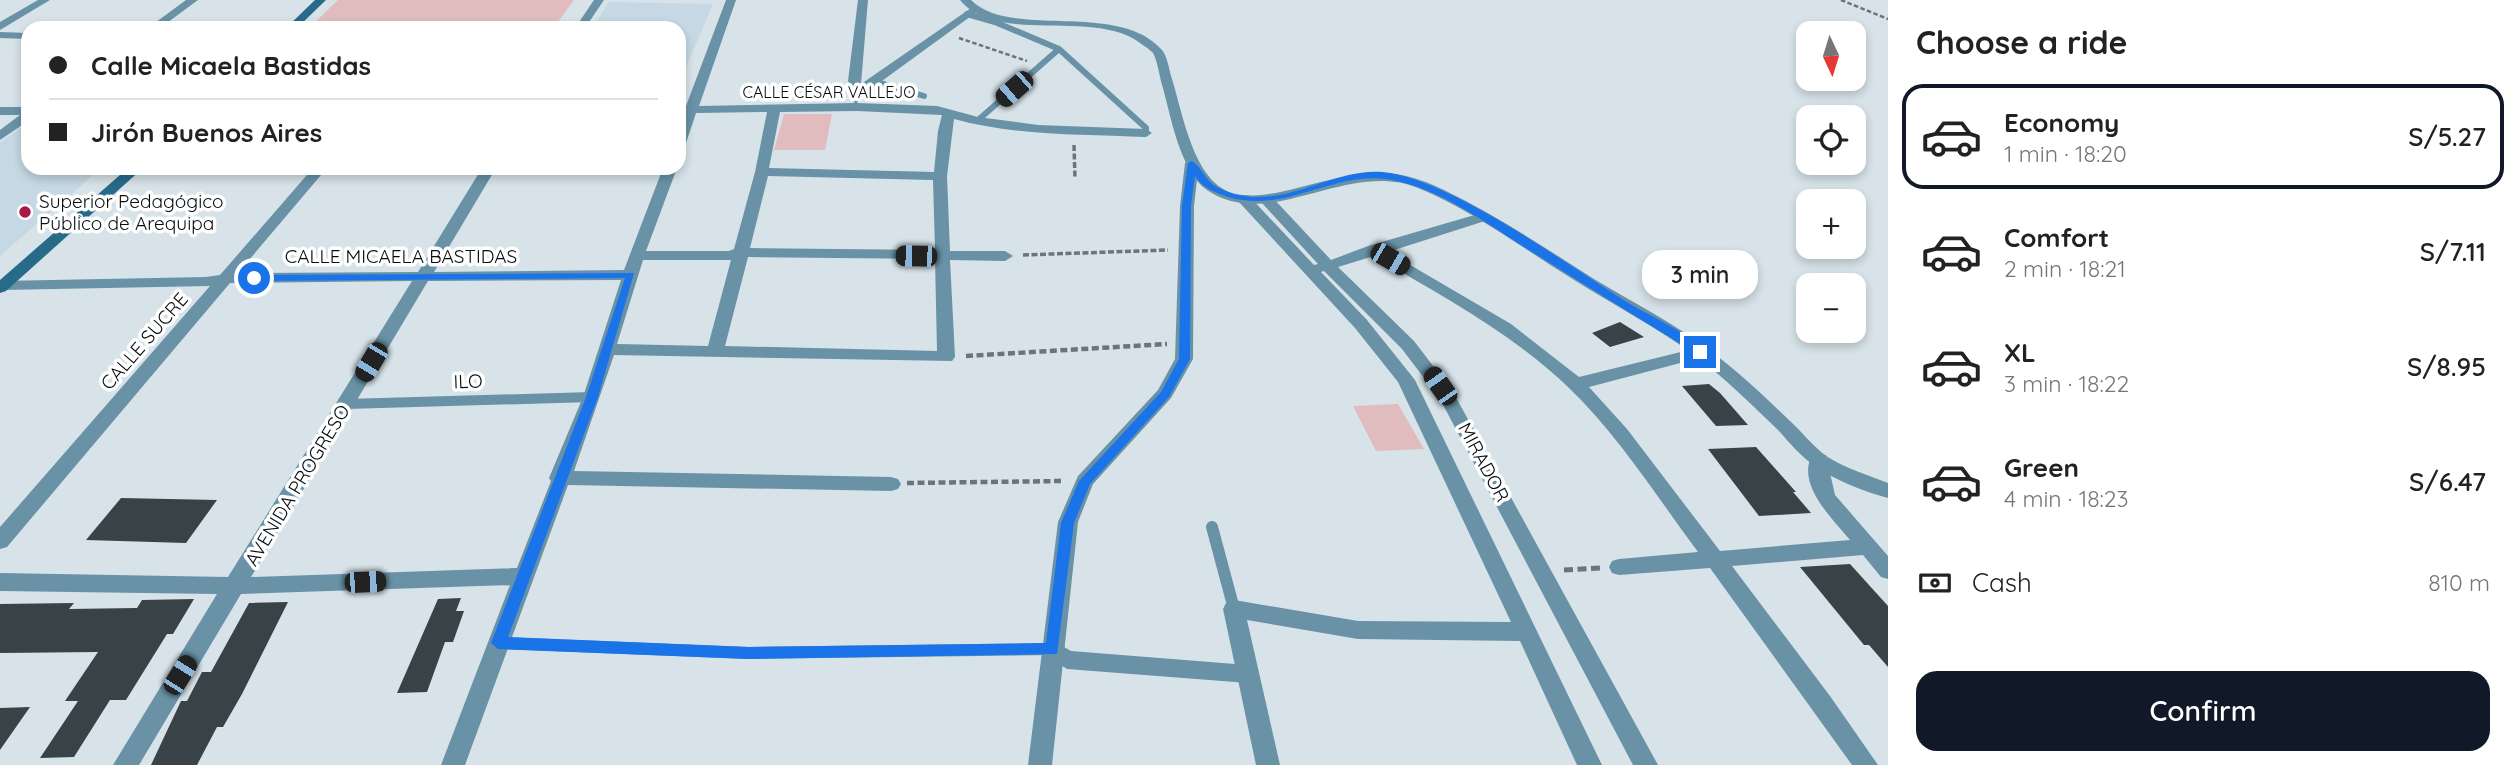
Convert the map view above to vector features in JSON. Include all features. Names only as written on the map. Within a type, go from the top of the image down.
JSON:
[{"type":"main road","points":[[299,21],[321,0]]},
{"type":"main road","points":[[2,286],[128,175]]},
{"type":"street","points":[[0,27],[45,0]]},
{"type":"street","points":[[163,21],[192,0]]},
{"type":"street","points":[[585,21],[599,0]]},
{"type":"street","points":[[686,108],[731,0]]},
{"type":"street","points":[[857,107],[859,92],[854,81],[863,0]]},
{"type":"street","points":[[859,92],[943,33],[968,8],[1006,15],[1096,14],[1120,21],[1142,34],[1158,51],[1192,163],[1206,184],[1244,199],[1267,200],[1381,175],[1428,188],[1483,217],[1700,352],[1740,383],[1819,460],[1844,474],[1888,491]]},
{"type":"street","points":[[0,35],[21,36]]},
{"type":"street","name":"CALLE CÉSAR VALLEJO","points":[[686,110],[857,107],[937,110],[977,121],[1146,133]]},
{"type":"street","points":[[715,352],[762,172],[774,109]]},
{"type":"street","points":[[0,111],[21,112]]},
{"type":"street","points":[[608,349],[946,357],[940,176],[944,131],[949,114]]},
{"type":"street","points":[[0,135],[21,118]]},
{"type":"street","points":[[1040,765],[1068,523],[1085,481],[1165,394],[1180,370],[1185,343],[1187,206],[1192,163]]},
{"type":"street","points":[[762,172],[940,176]]},
{"type":"street","name":"CALLE SUCRE","points":[[0,541],[314,175]]},
{"type":"street","name":"AVENIDA PROGRESO","points":[[125,765],[485,175]]},
{"type":"street","points":[[453,765],[559,478],[592,397],[637,255],[667,175]]},
{"type":"street","name":"MIRADOR","points":[[1244,199],[1408,345],[1447,396],[1646,765]]},
{"type":"street","name":"MIRADOR","points":[[1267,200],[1406,380],[1590,765]]},
{"type":"street","points":[[1320,268],[1367,255],[1373,249],[1483,217]]},
{"type":"street","points":[[1373,249],[1471,307],[1539,353],[1576,384],[1618,432],[1809,683],[1866,765]]},
{"type":"street","points":[[637,255],[730,256],[741,252],[1005,256]]},
{"type":"street","name":"CALLE MICAELA BASTIDAS","points":[[2,286],[206,282],[226,278],[631,275]]},
{"type":"street","points":[[1576,384],[1700,352]]},
{"type":"street","points":[[1819,460],[1819,477],[1826,498],[1888,571]]},
{"type":"street","points":[[559,478],[891,484]]},
{"type":"street","points":[[1619,567],[1867,547]]},
{"type":"street","points":[[0,582],[235,586],[522,576]]},
{"type":"street","points":[[1268,765],[1234,609],[1358,630],[1526,632]]},
{"type":"street","points":[[1052,649],[1067,660],[1248,674]]},
{"type":"lane","points":[[968,8],[1059,49],[1146,128],[1146,133]]},
{"type":"lane","points":[[977,121],[1059,49]]},
{"type":"lane","points":[[874,81],[924,96]]},
{"type":"lane","name":"ILO","points":[[346,404],[592,397]]},
{"type":"lane","points":[[1212,527],[1234,609]]},
{"type":"lane","points":[[498,643],[749,653],[1052,649]]},
{"type":"path","points":[[1842,0],[1888,19]]},
{"type":"path","points":[[943,33],[1041,65]]},
{"type":"path","points":[[1075,130],[1075,179]]},
{"type":"path","points":[[1005,256],[1186,250]]},
{"type":"path","points":[[946,357],[1185,343]]},
{"type":"path","points":[[891,484],[1085,481]]},
{"type":"path","points":[[1544,572],[1619,567]]},
{"type":"shaded area","points":[[338,0],[574,0],[559,21],[316,21]]},
{"type":"shaded area","points":[[609,2],[713,4],[686,68],[686,21],[597,21]]},
{"type":"shaded area","points":[[784,114],[832,114],[825,150],[774,150]]},
{"type":"shaded area","name":"Superior Pedagógico Público de Arequipa","points":[[21,127],[21,175],[93,175],[0,256],[0,143]]},
{"type":"shaded area","points":[[1398,404],[1424,449],[1376,451],[1353,406]]},
{"type":"building","points":[[1620,322],[1644,337],[1610,347],[1592,333]]},
{"type":"building","points":[[1709,384],[1748,425],[1716,426],[1682,386]]},
{"type":"building","points":[[1756,447],[1811,513],[1759,516],[1708,449]]},
{"type":"building","points":[[121,498],[217,500],[186,543],[86,540]]},
{"type":"building","points":[[1850,564],[1888,606],[1888,667],[1869,645],[1864,645],[1800,567]]},
{"type":"building","points":[[461,598],[456,611],[464,611],[453,642],[445,642],[427,692],[397,693],[438,599]]},
{"type":"building","points":[[194,599],[173,634],[167,634],[126,700],[110,700],[74,757],[40,758],[78,701],[65,701],[98,652],[0,653],[0,604],[74,603],[69,609],[137,608],[142,600]]},
{"type":"building","points":[[288,602],[242,694],[223,727],[217,727],[197,765],[151,765],[181,701],[187,701],[202,672],[211,672],[249,603]]},
{"type":"building","points":[[30,707],[0,750],[0,708]]},
{"type":"place","name":"Superior Pedagógico Público de Arequipa","points":[[25,212]]},
{"type":"route","points":[[254,278],[631,275],[592,397],[498,643],[749,653],[1052,649],[1068,523],[1085,481],[1105,456],[1165,394],[1175,380],[1184,359],[1187,206],[1192,163],[1197,174],[1212,188],[1234,197],[1256,200],[1278,198],[1364,176],[1381,175],[1405,179],[1468,207],[1700,352]]}]
